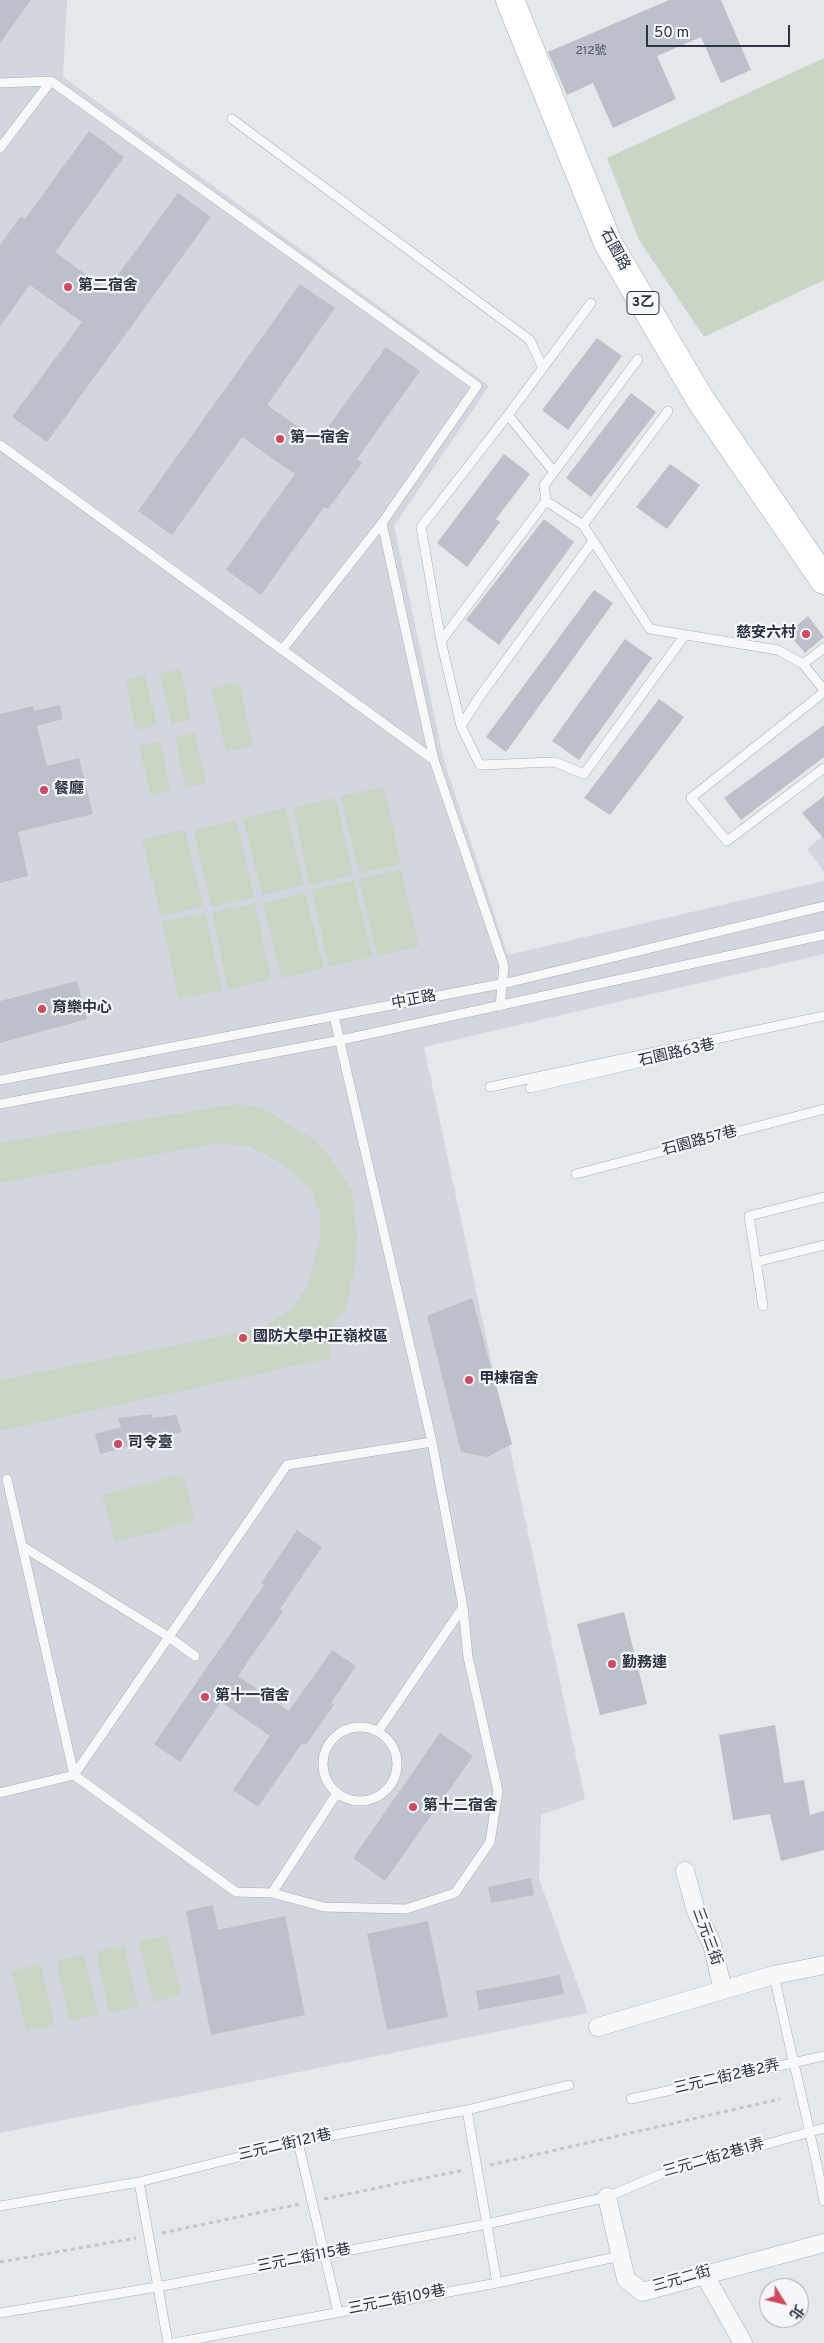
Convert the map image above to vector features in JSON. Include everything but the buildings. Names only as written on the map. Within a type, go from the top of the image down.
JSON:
[{"type":"main road","name":"石園路","points":[[510,0],[608,243],[700,399],[824,580]]},
{"type":"street","name":"三元三街","points":[[685,1871],[696,1911],[712,1944],[723,1990]]},
{"type":"street","points":[[598,2027],[774,1975],[824,1965]]},
{"type":"street","name":"三元二街","points":[[608,2197],[626,2279],[642,2292],[824,2242]]},
{"type":"street","points":[[704,2274],[744,2343]]},
{"type":"lane","points":[[0,148],[51,81]]},
{"type":"lane","points":[[0,83],[51,81],[477,386],[382,524],[282,650]]},
{"type":"lane","points":[[232,119],[530,340],[542,366]]},
{"type":"lane","points":[[591,303],[542,366],[508,415],[421,527],[441,641],[461,726],[480,764],[555,762],[584,774],[685,635]]},
{"type":"lane","points":[[441,641],[546,502],[544,485],[638,359]]},
{"type":"lane","points":[[583,525],[668,411]]},
{"type":"lane","points":[[508,415],[554,472]]},
{"type":"lane","points":[[0,445],[434,760]]},
{"type":"lane","points":[[546,502],[583,525],[650,629],[778,650],[803,664],[824,691],[691,798],[727,841],[824,768]]},
{"type":"lane","points":[[382,524],[434,760],[504,966],[500,1006]]},
{"type":"lane","points":[[461,726],[480,696],[593,541]]},
{"type":"lane","points":[[803,664],[824,648]]},
{"type":"lane","name":"中正路","points":[[0,1080],[511,982],[824,906]]},
{"type":"lane","name":"中正路","points":[[0,1104],[341,1040],[824,935]]},
{"type":"lane","points":[[7,1479],[74,1775],[236,1892],[272,1893],[324,1907],[406,1909],[455,1893],[490,1842],[498,1792],[468,1657],[462,1607],[432,1442],[334,1016]]},
{"type":"lane","points":[[490,1087],[824,1016]]},
{"type":"lane","name":"石園路63巷","points":[[530,1088],[824,1021]]},
{"type":"lane","name":"石園路57巷","points":[[576,1174],[824,1109]]},
{"type":"lane","points":[[763,1306],[749,1216],[824,1197]]},
{"type":"lane","points":[[756,1262],[824,1245]]},
{"type":"lane","points":[[0,1793],[74,1775],[287,1465],[432,1442]]},
{"type":"lane","points":[[22,1546],[169,1637],[195,1656]]},
{"type":"lane","points":[[379,1730],[462,1607]]},
{"type":"lane","points":[[353,1726],[379,1730],[391,1742],[398,1762],[393,1782],[377,1797],[357,1801],[337,1793],[324,1776],[324,1755],[334,1736],[353,1726]]},
{"type":"lane","points":[[272,1893],[337,1793]]},
{"type":"lane","points":[[774,1975],[792,2063],[811,2132],[824,2201]]},
{"type":"lane","name":"三元二街2巷2弄","points":[[631,2100],[824,2056]]},
{"type":"lane","name":"三元二街121巷","points":[[0,2206],[138,2182],[298,2142],[467,2110],[569,2084]]},
{"type":"lane","points":[[467,2110],[497,2283]]},
{"type":"lane","name":"三元二街2巷1弄","points":[[608,2197],[661,2174],[824,2128]]},
{"type":"lane","points":[[298,2142],[323,2255],[338,2312]]},
{"type":"lane","points":[[138,2182],[168,2343]]},
{"type":"lane","name":"三元二街115巷","points":[[0,2314],[157,2287],[487,2224],[608,2197]]},
{"type":"lane","name":"三元二街109巷","points":[[174,2343],[497,2283],[620,2256]]},
{"type":"path","points":[[0,2262],[148,2236],[477,2168],[780,2099]]},
{"type":"shaded area","name":"國防大學中正嶺校區","points":[[0,0],[67,0],[63,77],[489,386],[394,526],[444,761],[508,955],[824,881],[824,954],[424,1047],[585,1799],[541,1815],[539,1879],[588,2013],[0,2133]]},
{"type":"shaded area","points":[[824,835],[824,872],[807,849]]},
{"type":"green space","points":[[824,58],[824,280],[704,337],[639,240],[607,158]]},
{"type":"green space","points":[[180,669],[191,719],[171,724],[160,674]]},
{"type":"green space","points":[[145,675],[157,725],[136,730],[125,680]]},
{"type":"green space","points":[[239,682],[253,745],[226,752],[212,689]]},
{"type":"green space","points":[[195,733],[206,783],[186,788],[175,738]]},
{"type":"green space","points":[[160,741],[171,791],[151,796],[139,746]]},
{"type":"green space","points":[[384,787],[401,864],[359,873],[341,796]]},
{"type":"green space","points":[[336,798],[353,875],[310,885],[293,808]]},
{"type":"green space","points":[[285,808],[304,885],[262,895],[243,819]]},
{"type":"green space","points":[[236,820],[254,897],[211,907],[194,830]]},
{"type":"green space","points":[[185,829],[203,906],[161,916],[142,840]]},
{"type":"green space","points":[[401,869],[419,946],[377,956],[359,879]]},
{"type":"green space","points":[[354,880],[372,957],[329,967],[312,890]]},
{"type":"green space","points":[[305,892],[324,968],[282,979],[263,903]]},
{"type":"green space","points":[[255,903],[271,979],[228,989],[212,912]]},
{"type":"green space","points":[[205,913],[222,990],[179,999],[162,922]]},
{"type":"green space","points":[[236,1104],[260,1107],[314,1139],[335,1164],[352,1190],[357,1238],[355,1265],[346,1310],[336,1320],[328,1334],[330,1358],[0,1431],[0,1380],[263,1328],[295,1305],[308,1284],[320,1239],[320,1212],[310,1187],[276,1160],[250,1147],[218,1143],[0,1183],[0,1143]]},
{"type":"green space","points":[[183,1474],[195,1521],[115,1542],[102,1495]]},
{"type":"green space","points":[[167,1935],[181,1995],[153,2002],[139,1941]]},
{"type":"green space","points":[[124,1945],[138,2006],[109,2013],[96,1952]]},
{"type":"green space","points":[[84,1954],[98,2015],[70,2021],[56,1961]]},
{"type":"green space","points":[[41,1964],[54,2025],[26,2031],[12,1971]]},
{"type":"place","name":"第二宿舍","points":[[68,287]]},
{"type":"place","name":"第一宿舍","points":[[280,439]]},
{"type":"place","name":"慈安六村","points":[[806,634]]},
{"type":"place","name":"餐廳","points":[[44,790]]},
{"type":"place","name":"育樂中心","points":[[42,1009]]},
{"type":"place","name":"國防大學中正嶺校區","points":[[243,1338]]},
{"type":"place","name":"甲棟宿舍","points":[[469,1380]]},
{"type":"place","name":"司令臺","points":[[118,1444]]},
{"type":"place","name":"勤務連","points":[[612,1664]]},
{"type":"place","name":"第十一宿舍","points":[[205,1697]]},
{"type":"place","name":"第十二宿舍","points":[[413,1807]]}]
